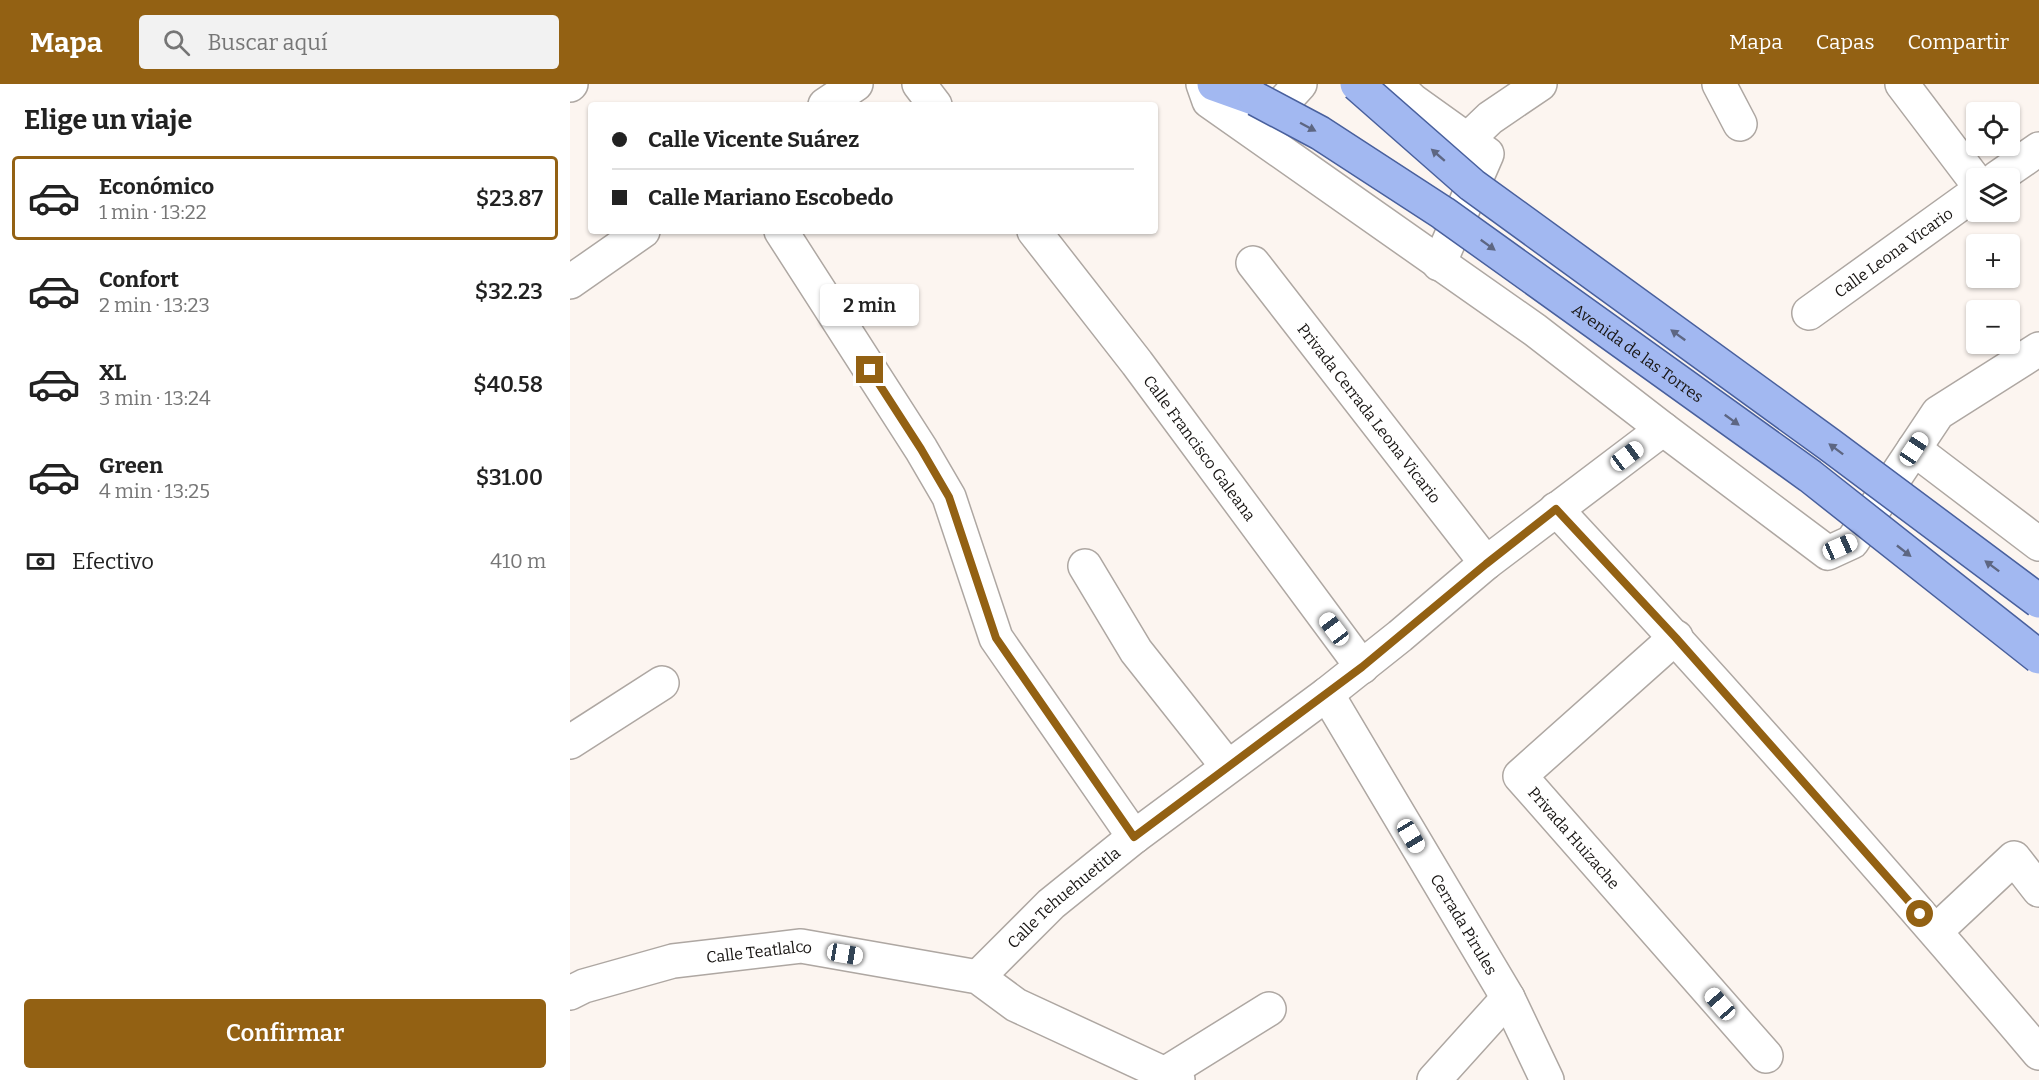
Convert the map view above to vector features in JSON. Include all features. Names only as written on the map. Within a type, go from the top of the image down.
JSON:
[{"type":"main road","name":"Avenida de las Torres","points":[[1214,84],[1256,99],[1320,133],[1443,213],[1810,476],[2039,657]]},
{"type":"main road","points":[[1357,84],[1472,185],[1830,445],[2039,601]]},
{"type":"street","points":[[829,102],[856,84]]},
{"type":"street","points":[[919,84],[933,102]]},
{"type":"street","points":[[1203,84],[1209,101],[1535,330],[1662,429],[1828,553],[1852,542],[1938,413],[2039,349]]},
{"type":"street","points":[[1255,134],[1300,84]]},
{"type":"street","points":[[1395,84],[1486,154],[1439,264]]},
{"type":"street","points":[[1467,140],[1490,118],[1540,84]]},
{"type":"street","points":[[1719,84],[1740,124]]},
{"type":"street","points":[[1902,84],[1966,168]]},
{"type":"street","points":[[2011,168],[2039,149]]},
{"type":"street","name":"Calle Leona Vicario","points":[[1809,313],[1966,200]]},
{"type":"street","points":[[570,282],[639,234]]},
{"type":"street","points":[[783,234],[921,449],[949,497],[996,638],[1134,837]]},
{"type":"street","name":"Calle Francisco Galeana","points":[[1036,234],[1137,363],[1362,667]]},
{"type":"street","name":"Privada Cerrada Leona Vicario","points":[[1253,263],[1486,564]]},
{"type":"street","points":[[1327,694],[1486,564],[1662,429]]},
{"type":"street","points":[[1914,449],[2039,544]]},
{"type":"street","points":[[1556,509],[1676,638],[1936,931],[2039,1053]]},
{"type":"street","points":[[1085,566],[1136,651],[1227,766]]},
{"type":"street","name":"Privada Huizache","points":[[1676,638],[1520,776],[1766,1056]]},
{"type":"street","points":[[570,742],[662,683]]},
{"type":"street","name":"Calle Tehuehuetitla","points":[[978,977],[1051,904],[1227,766],[1327,694]]},
{"type":"street","name":"Cerrada Pirules","points":[[1327,694],[1508,998],[1547,1080]]},
{"type":"street","points":[[1936,931],[2014,858],[2039,890]]},
{"type":"street","name":"Calle Teatlalco","points":[[570,993],[584,986],[673,961],[801,946],[978,977],[1016,1005],[1172,1077]]},
{"type":"street","points":[[1434,1080],[1508,998]]},
{"type":"street","points":[[1172,1077],[1269,1009]]},
{"type":"route","points":[[870,370],[949,497],[996,638],[1134,837],[1362,667],[1556,509],[1676,638],[1920,914]]}]
